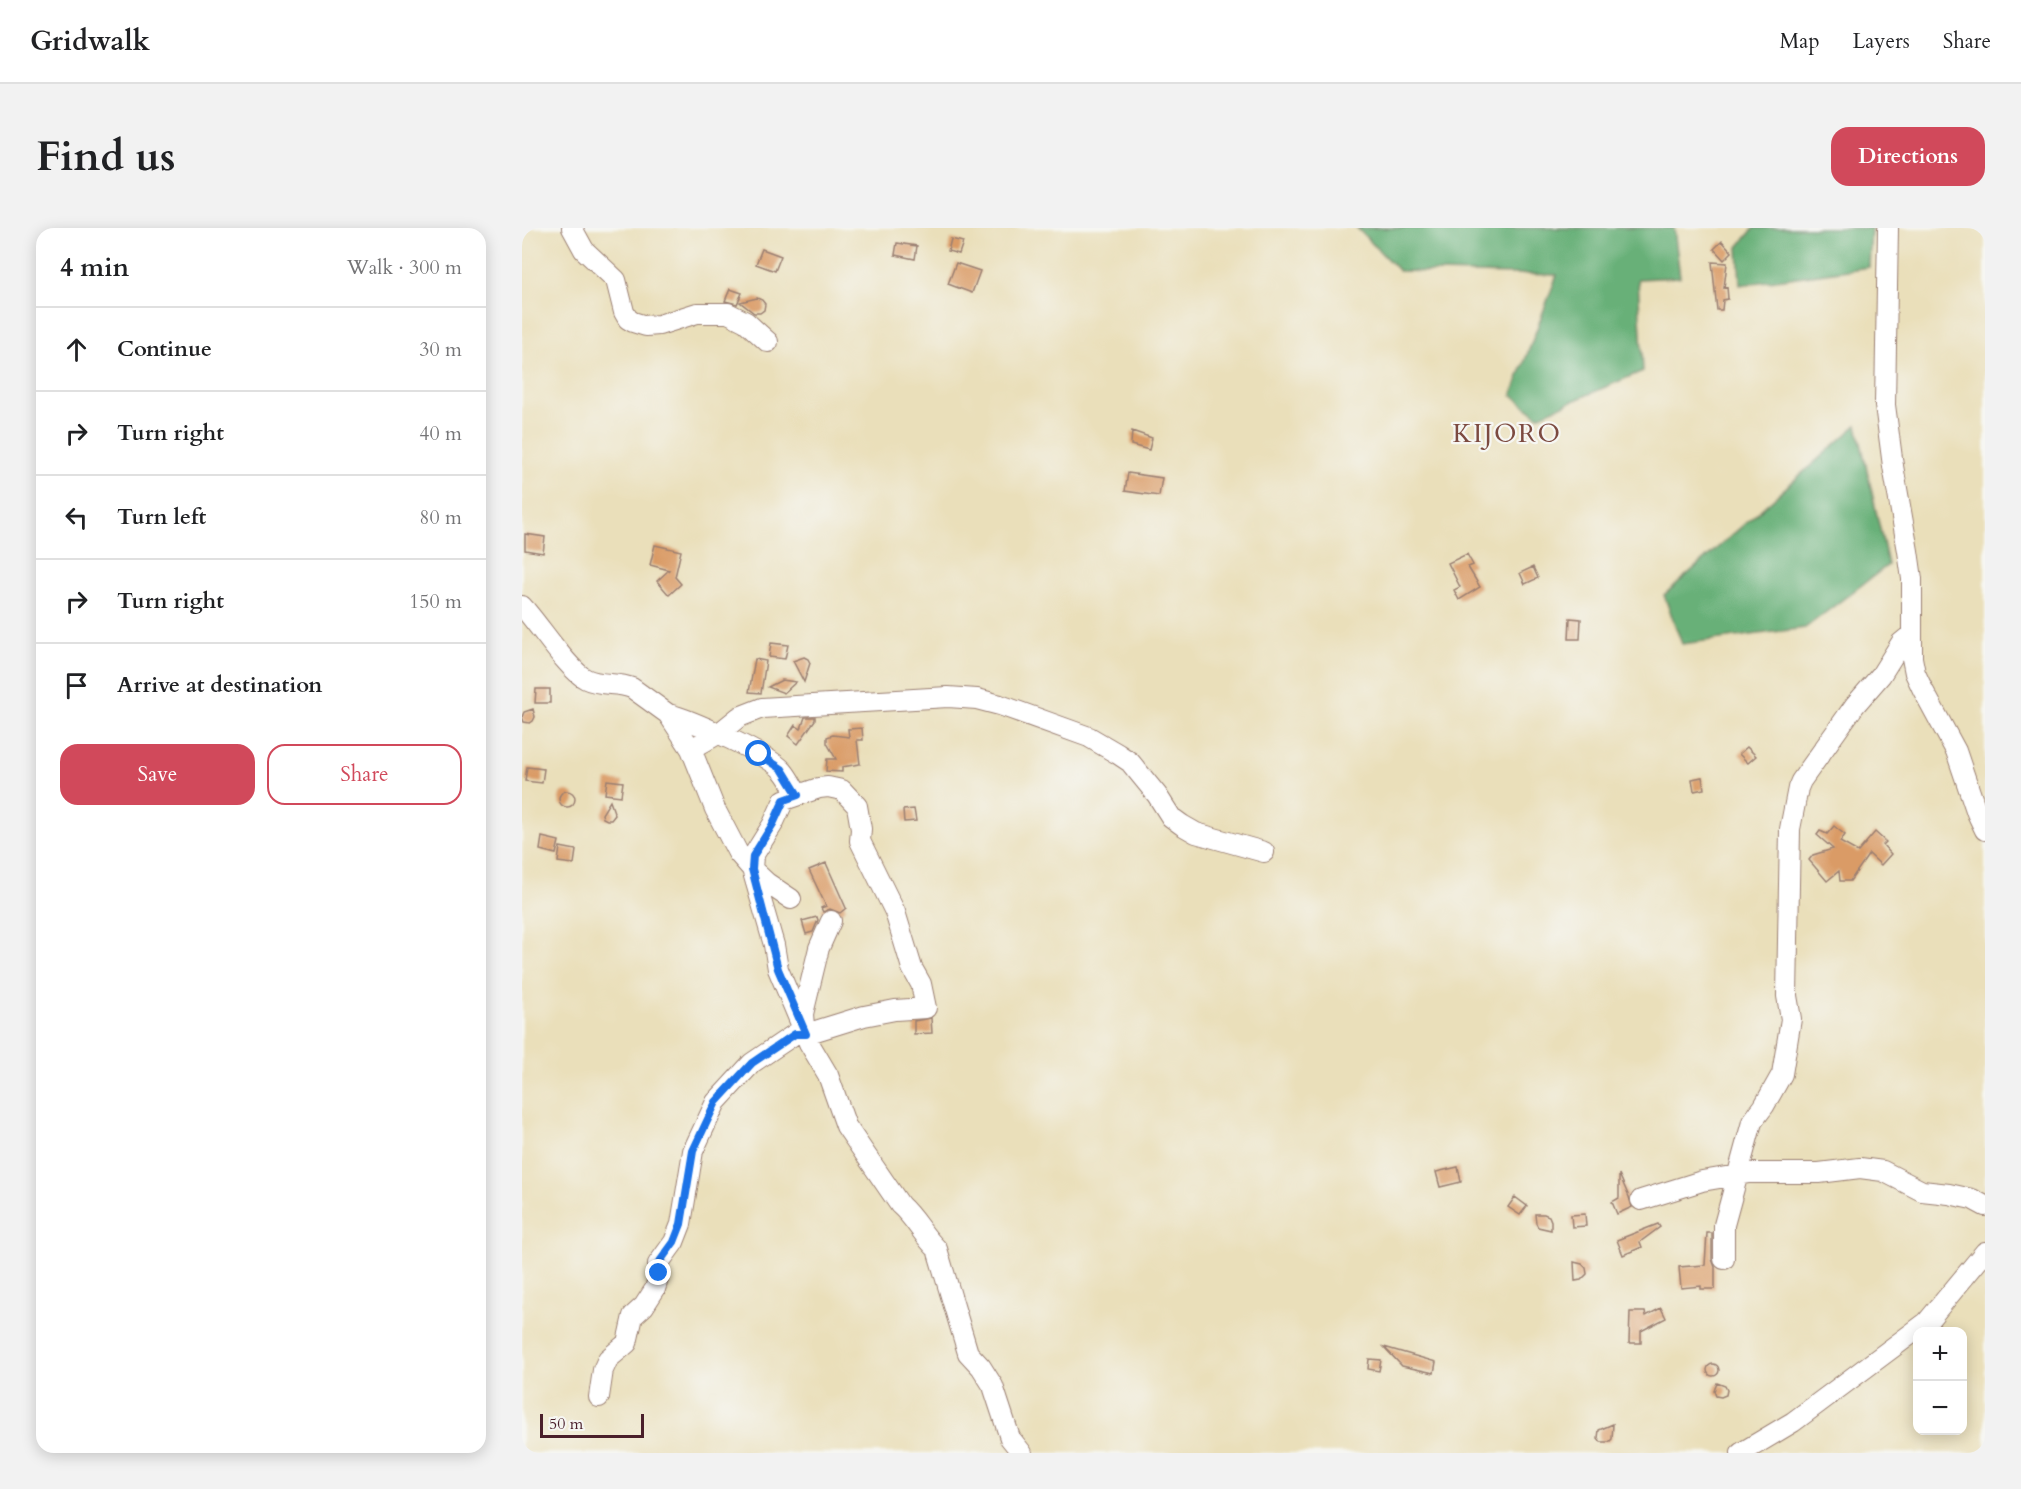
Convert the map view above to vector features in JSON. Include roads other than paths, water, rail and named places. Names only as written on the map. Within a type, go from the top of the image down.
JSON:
[{"type":"street","points":[[572,228],[584,250],[616,280],[624,312],[633,322],[646,326],[659,325],[697,313],[728,313],[746,322],[768,342]]},
{"type":"street","points":[[1888,228],[1885,405],[1912,579],[1912,658],[1915,673],[1956,751],[1985,830]]},
{"type":"street","points":[[522,606],[578,674],[593,682],[626,685],[668,714],[694,722],[782,769],[798,795]]},
{"type":"street","points":[[1724,1259],[1724,1225],[1752,1122],[1782,1074],[1790,1032],[1791,1019],[1787,996],[1790,829],[1798,788],[1855,705],[1881,675],[1901,643],[1912,634]]},
{"type":"street","points":[[691,749],[717,734],[739,717],[762,708],[936,697],[977,699],[1089,737],[1130,762],[1157,795],[1171,817],[1182,825],[1196,833],[1263,852]]},
{"type":"street","points":[[668,714],[691,749],[715,809],[738,853],[767,883],[791,899]]},
{"type":"street","points":[[599,1397],[603,1370],[608,1359],[627,1343],[633,1316],[644,1306],[655,1289],[658,1264],[674,1242],[681,1224],[693,1151],[716,1102],[752,1063],[795,1034],[806,1034],[864,1016],[895,1010],[926,1008],[921,984],[912,968],[895,912],[860,841],[861,829],[856,806],[842,790],[828,787],[784,800],[773,824],[753,856],[752,869],[778,969],[806,1034],[828,1075],[846,1126],[900,1205],[914,1218],[937,1249],[968,1353],[981,1367],[993,1386],[1010,1438],[1022,1453]]},
{"type":"street","points":[[806,1034],[803,1014],[819,948],[831,921]]},
{"type":"street","points":[[1641,1200],[1702,1181],[1749,1173],[1819,1173],[1860,1167],[1883,1171],[1922,1191],[1972,1199],[1985,1206]]},
{"type":"street","points":[[1742,1453],[1792,1422],[1927,1322],[1985,1252]]},
{"type":"district","name":"KIJORO","points":[[1507,433]]}]
